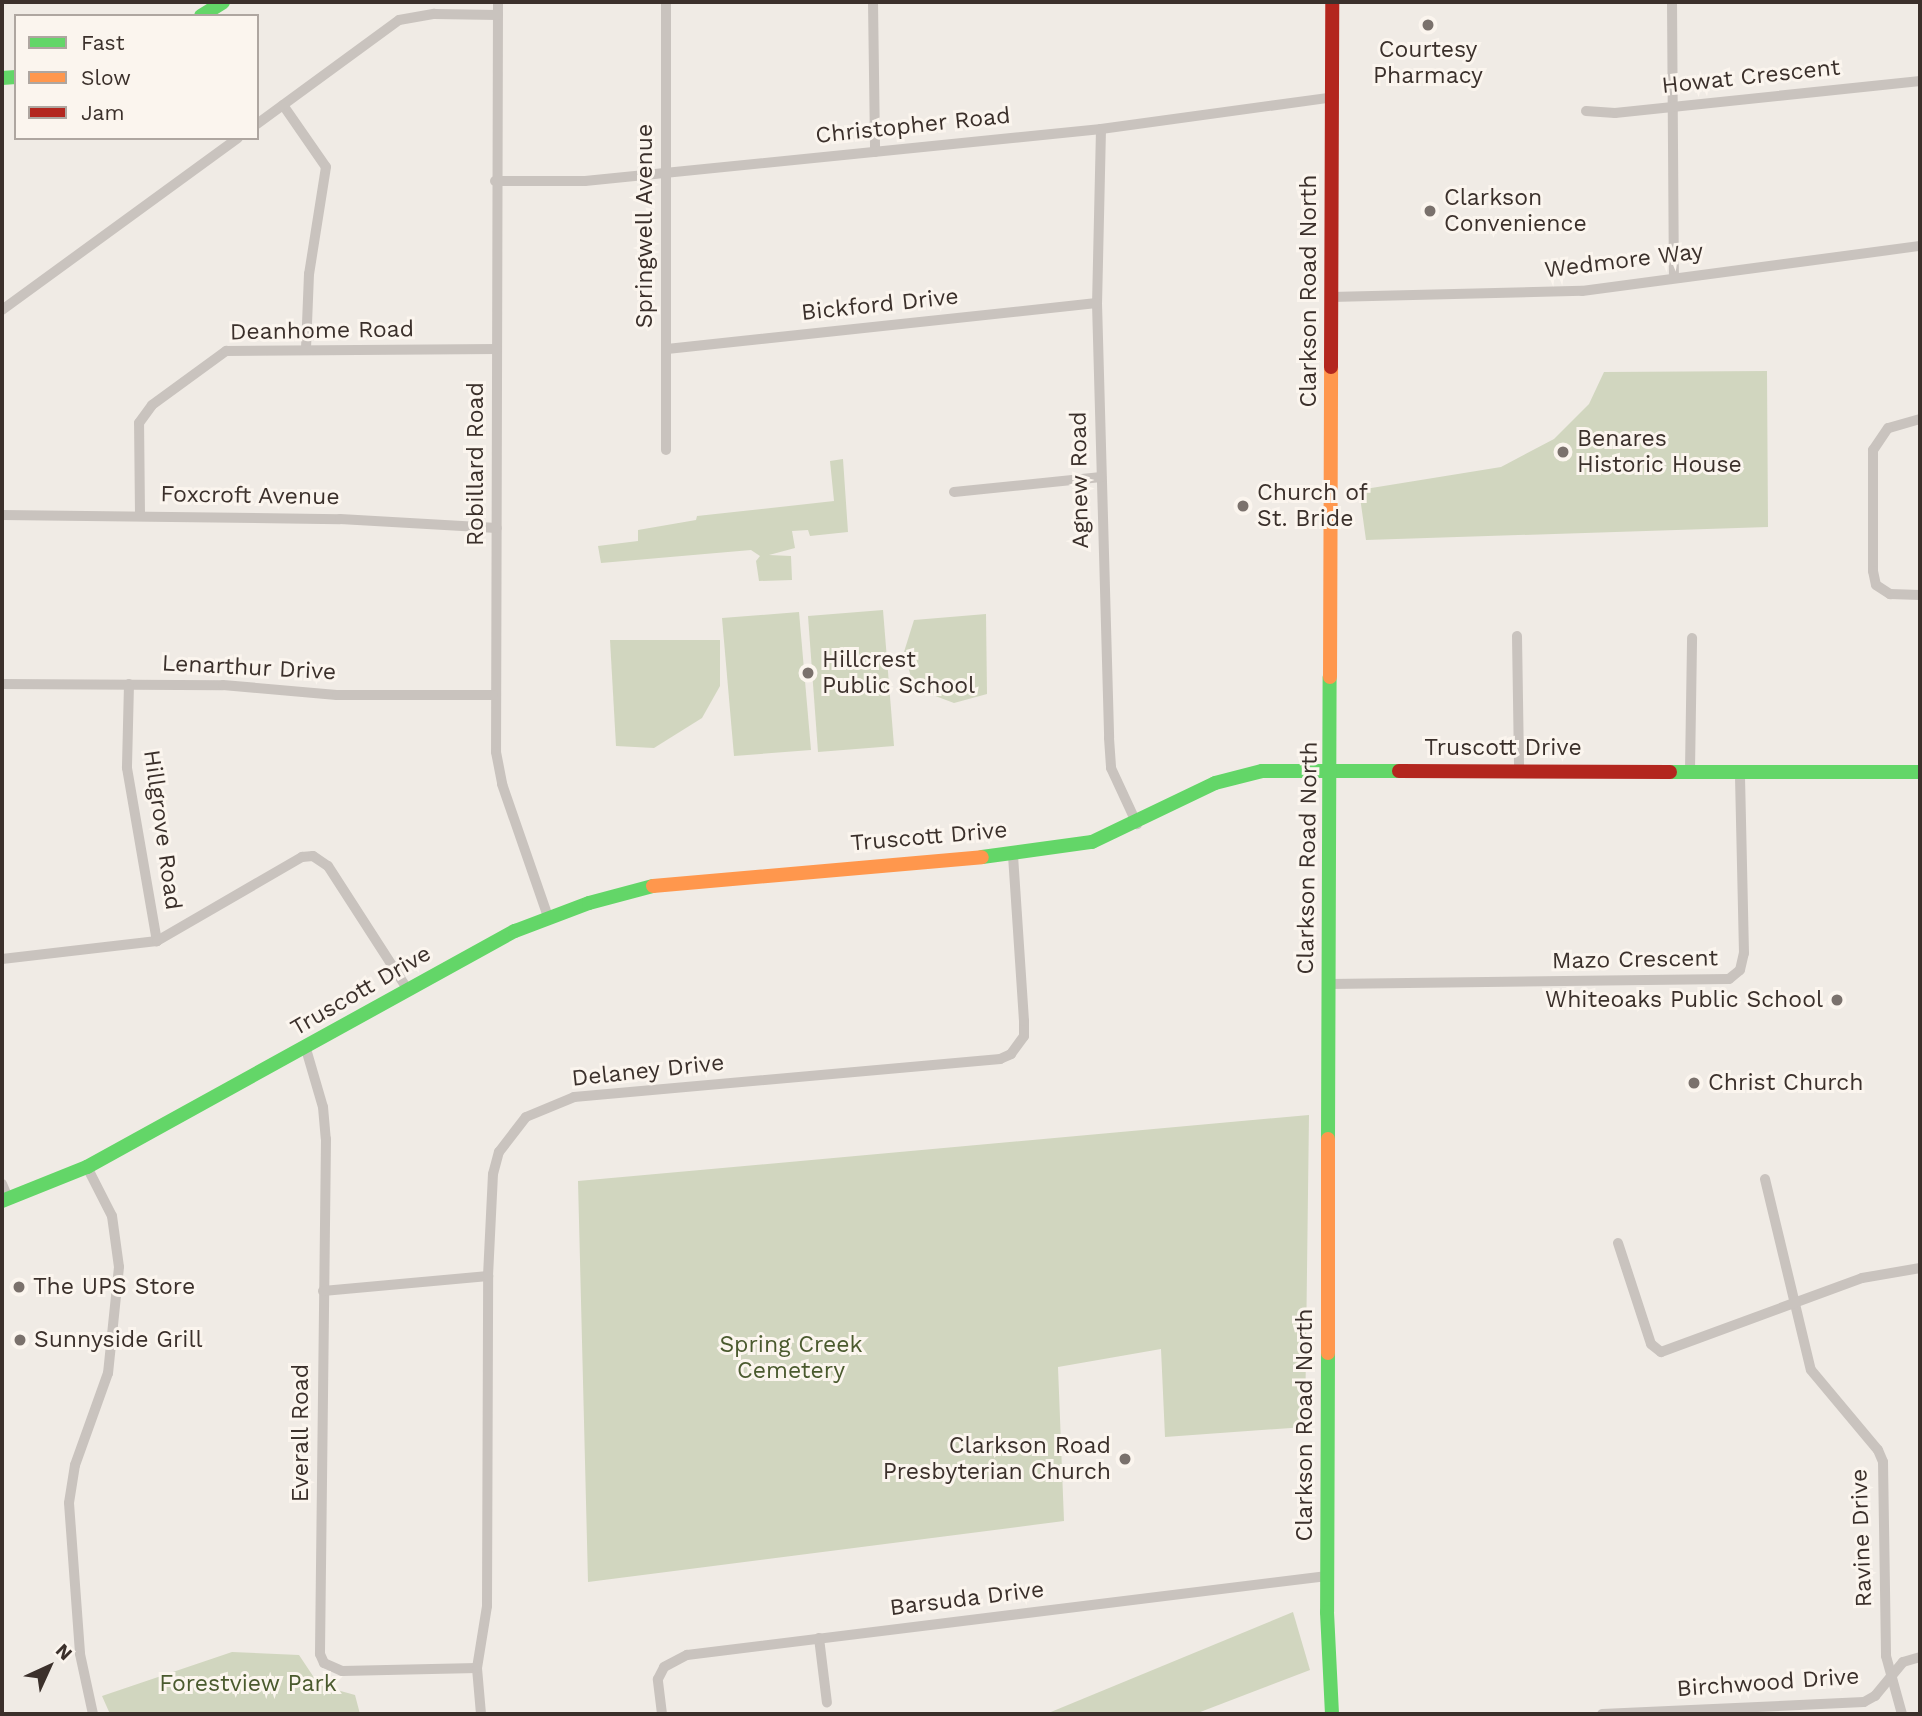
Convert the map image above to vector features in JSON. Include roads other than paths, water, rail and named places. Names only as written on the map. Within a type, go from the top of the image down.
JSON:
[{"type":"street","points":[[204,14],[223,2]]},
{"type":"street","name":"Robillard Road","points":[[498,2],[495,181],[497,528],[493,695],[502,784],[548,917]]},
{"type":"street","name":"Springwell Avenue","points":[[666,2],[666,450]]},
{"type":"street","points":[[873,2],[875,152]]},
{"type":"street","name":"Clarkson Road North","points":[[1332,2],[1332,771],[1327,1576],[1332,1714]]},
{"type":"street","points":[[1672,2],[1674,277]]},
{"type":"street","points":[[259,123],[400,20],[434,14],[498,15]]},
{"type":"street","name":"Howat Crescent","points":[[1586,111],[1615,113],[1920,81]]},
{"type":"street","name":"Christopher Road","points":[[495,181],[585,181],[875,152],[1101,129],[1334,97]]},
{"type":"street","points":[[283,105],[326,167],[309,274],[306,349]]},
{"type":"street","name":"Agnew Road","points":[[1101,129],[1097,303],[1111,768],[1137,824]]},
{"type":"street","points":[[2,310],[235,140]]},
{"type":"street","name":"Wedmore Way","points":[[1331,297],[1581,291],[1920,246]]},
{"type":"street","name":"Bickford Drive","points":[[667,349],[1097,303]]},
{"type":"street","name":"Deanhome Road","points":[[140,514],[139,423],[145,412],[226,351],[497,349]]},
{"type":"street","points":[[1920,419],[1888,428],[1873,450],[1873,557],[1876,585],[1890,594],[1920,595]]},
{"type":"street","points":[[954,492],[1101,477]]},
{"type":"street","name":"Foxcroft Avenue","points":[[2,515],[140,514],[497,528]]},
{"type":"street","points":[[1517,636],[1519,770]]},
{"type":"street","points":[[1690,770],[1692,638]]},
{"type":"street","name":"Lenarthur Drive","points":[[2,684],[129,684],[337,695],[493,695]]},
{"type":"street","name":"Hillgrove Road","points":[[129,684],[127,768],[157,941]]},
{"type":"street","name":"Truscott Drive","points":[[5,1199],[88,1167],[306,1049],[408,990],[548,917],[670,882],[1013,854],[1092,842],[1137,824],[1237,774],[1519,770],[1920,772]]},
{"type":"street","name":"Mazo Crescent","points":[[1329,984],[1729,979],[1740,970],[1744,953],[1741,772]]},
{"type":"street","name":"Delaney Drive","points":[[481,1714],[477,1668],[487,1606],[488,1276],[493,1174],[499,1152],[526,1117],[552,1103],[574,1097],[1000,1059],[1011,1054],[1024,1036],[1013,854]]},
{"type":"street","points":[[2,959],[157,941],[302,857],[313,856],[328,866],[408,990]]},
{"type":"street","name":"Everall Road","points":[[306,1049],[323,1107],[326,1139],[320,1654],[324,1663],[342,1671],[477,1668]]},
{"type":"street","points":[[88,1167],[112,1216],[119,1267],[108,1373],[75,1465],[69,1503],[80,1654],[93,1714]]},
{"type":"street","name":"Ravine Drive","points":[[1765,1180],[1792,1301],[1811,1370],[1878,1450],[1883,1462],[1889,1674],[1902,1714]]},
{"type":"street","points":[[2,1184],[5,1199]]},
{"type":"street","points":[[1618,1243],[1651,1345],[1661,1352],[1792,1301],[1862,1278],[1920,1268]]},
{"type":"street","points":[[323,1291],[488,1276]]},
{"type":"street","name":"Barsuda Drive","points":[[662,1714],[658,1679],[676,1658],[1327,1576]]},
{"type":"street","points":[[820,1638],[827,1703]]},
{"type":"street","name":"Birchwood Drive","points":[[1602,1714],[1864,1702],[1875,1696],[1889,1674],[1903,1662],[1920,1657]]},
{"type":"place","name":"Courtesy Pharmacy","points":[[1428,25]]},
{"type":"place","name":"Clarkson Convenience","points":[[1430,211]]},
{"type":"place","name":"Benares Historic House","points":[[1563,452]]},
{"type":"place","name":"Church of St. Bride","points":[[1243,506]]},
{"type":"place","name":"Hillcrest Public School","points":[[808,673]]},
{"type":"place","name":"Whiteoaks Public School","points":[[1837,1000]]},
{"type":"place","name":"Christ Church","points":[[1694,1083]]},
{"type":"place","name":"The UPS Store","points":[[19,1287]]},
{"type":"place","name":"Sunnyside Grill","points":[[20,1340]]},
{"type":"place","name":"Clarkson Road Presbyterian Church","points":[[1125,1459]]},
{"type":"park label","name":"Spring Creek Cemetery","points":[[791,1358]]},
{"type":"park label","name":"Forestview Park","points":[[248,1684]]}]
